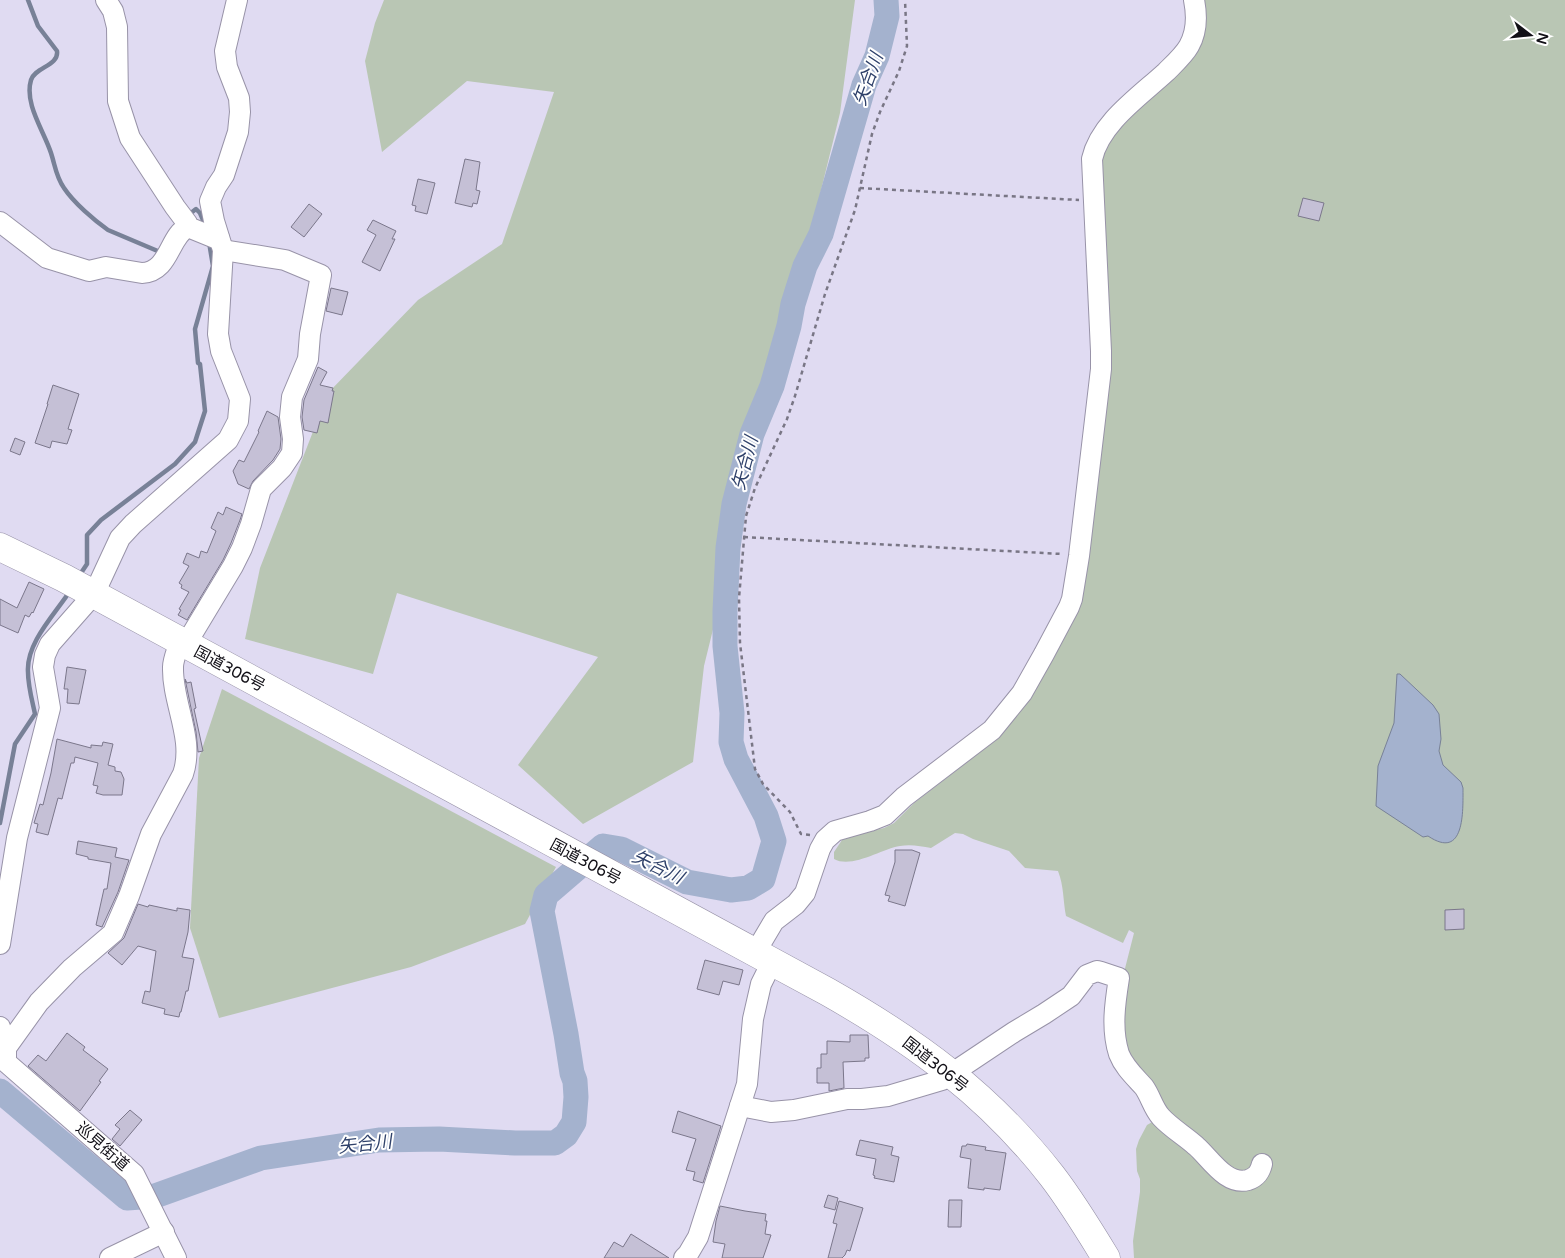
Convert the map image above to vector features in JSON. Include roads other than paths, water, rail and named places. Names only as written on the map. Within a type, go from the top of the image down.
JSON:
[{"type":"highway","name":"国道306号","points":[[0,547],[81,587],[764,957],[894,1031],[952,1074],[982,1100],[1035,1156],[1070,1202],[1106,1258]]},
{"type":"street","points":[[0,944],[17,838],[50,708],[43,667],[45,655],[50,644],[81,587],[120,538],[133,524],[228,440],[238,421],[240,399],[221,351],[202,232],[130,138],[118,101],[117,26],[113,11],[106,0]]},
{"type":"street","points":[[202,232],[212,215],[210,201],[224,175],[236,139],[238,126],[239,98],[227,67],[225,51],[237,0]]},
{"type":"street","points":[[684,1258],[698,1237],[746,1084],[753,1019],[764,957],[774,921],[796,904],[806,893],[820,849],[825,840],[835,831],[885,815],[904,797],[992,730],[1022,693],[1069,607],[1079,556],[1101,351],[1092,159],[1097,141],[1108,126],[1169,69],[1189,46],[1193,36],[1196,17],[1194,0]]},
{"type":"street","points":[[0,222],[48,258],[89,271],[106,267],[148,273],[160,265],[183,229],[202,232],[285,260],[321,275],[310,334],[308,359],[292,397],[290,417],[293,439],[292,453],[282,468],[261,489],[248,533],[238,557],[183,643],[173,667],[187,746],[186,765],[183,774],[151,834],[113,933],[72,968],[39,1002],[4,1055]]},
{"type":"street","points":[[740,1106],[771,1112],[794,1110],[847,1099],[888,1096],[942,1080],[1071,996],[1087,975],[1101,972],[1119,978],[1114,1016],[1119,1054],[1124,1064],[1145,1089],[1162,1118],[1198,1147],[1230,1178],[1244,1181],[1257,1176],[1262,1164]]},
{"type":"street","points":[[0,1027],[4,1055]]},
{"type":"street","name":"巡見街道","points":[[4,1055],[134,1174],[176,1258]]},
{"type":"street","points":[[110,1258],[164,1232]]},
{"type":"water","points":[[1397,674],[1400,674],[1433,705],[1439,714],[1441,739],[1439,751],[1443,765],[1461,782],[1463,788],[1462,820],[1455,838],[1449,842],[1440,842],[1428,836],[1423,837],[1376,806],[1378,766],[1394,723]]},
{"type":"waterway","points":[[28,0],[38,26],[57,51],[57,56],[54,60],[33,76],[30,98],[32,108],[48,145],[61,184],[79,205],[108,230],[160,252],[161,250]]},
{"type":"waterway","name":"矢合川","points":[[0,1091],[127,1198],[155,1196],[261,1158],[379,1140],[439,1139],[555,1143],[566,1135],[574,1122],[575,1081],[542,911],[546,895],[603,846],[621,849],[687,882],[731,890],[748,888],[763,879],[774,841],[766,816],[736,759],[731,742],[732,713],[725,646],[728,548],[734,504],[752,434],[772,386],[805,266],[821,234],[864,85],[877,56],[887,16],[886,0]]},
{"type":"waterway","points":[[187,216],[196,209],[200,213],[206,227]]},
{"type":"waterway","points":[[79,576],[87,564],[87,535],[101,520],[175,464],[195,442],[205,411],[195,329],[213,266],[209,242]]},
{"type":"waterway","points":[[0,823],[15,744],[35,714],[28,677],[32,650],[43,629],[70,591]]}]
